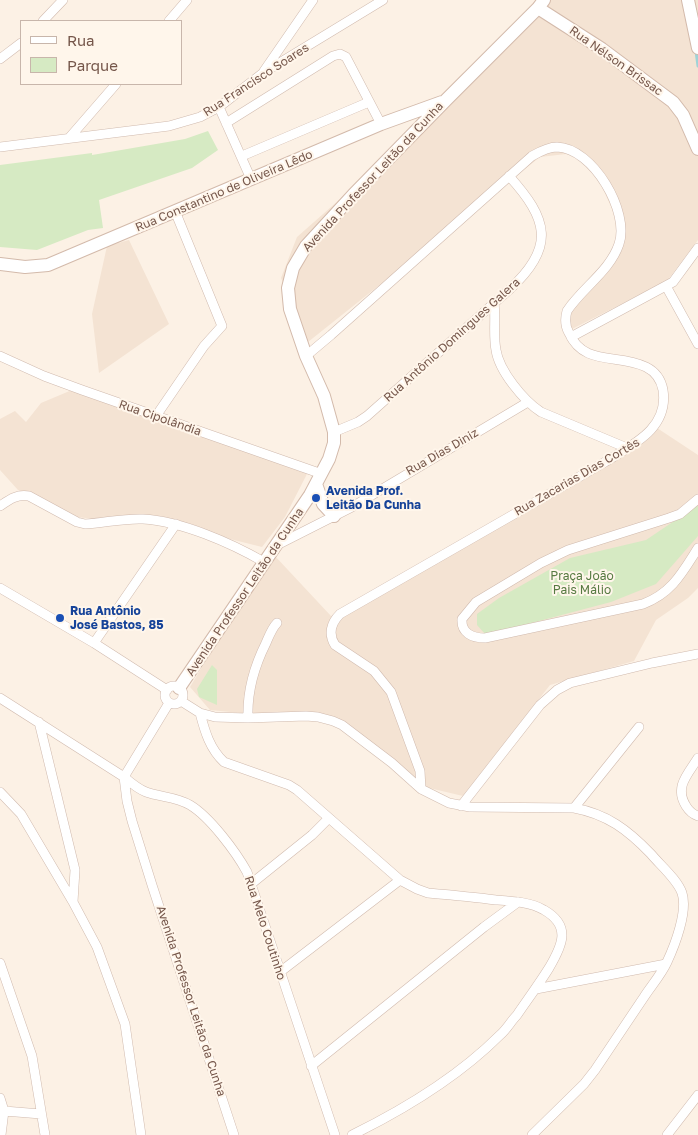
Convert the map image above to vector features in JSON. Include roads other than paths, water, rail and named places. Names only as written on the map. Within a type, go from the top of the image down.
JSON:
[{"type":"street","points":[[44,20],[63,0]]},
{"type":"street","points":[[170,20],[187,0]]},
{"type":"street","points":[[263,73],[313,0]]},
{"type":"street","name":"Rua Francisco Soares","points":[[0,147],[169,126],[200,117],[219,107],[263,73],[384,0]]},
{"type":"street","points":[[688,0],[698,48]]},
{"type":"street","name":"Avenida Professor Leitão da Cunha","points":[[176,693],[319,479],[333,450],[334,432],[324,396],[306,356],[288,299],[290,276],[298,257],[306,246],[445,101],[541,4]]},
{"type":"street","name":"Rua Nélson Brissac","points":[[541,4],[669,98],[684,115],[698,149]]},
{"type":"street","points":[[0,60],[20,45]]},
{"type":"street","points":[[226,123],[337,55],[346,57],[381,124]]},
{"type":"street","points":[[70,137],[115,85]]},
{"type":"street","name":"Rua Constantino de Oliveira Lêdo","points":[[0,264],[25,267],[48,265],[381,124],[445,101]]},
{"type":"street","points":[[242,156],[369,102]]},
{"type":"street","points":[[219,107],[251,179]]},
{"type":"street","points":[[306,356],[532,156],[546,149],[561,148],[577,154],[590,163],[608,188],[621,225],[619,245],[613,257],[567,311],[566,322],[571,337],[666,286],[677,278],[698,248]]},
{"type":"street","name":"Rua Antônio Domingues Galera","points":[[334,432],[367,416],[523,278],[536,259],[542,239],[538,216],[532,204],[509,176]]},
{"type":"street","points":[[156,416],[204,346],[222,326],[174,211]]},
{"type":"street","points":[[666,286],[698,344]]},
{"type":"street","points":[[494,303],[497,355],[507,376],[528,402],[542,412],[627,448]]},
{"type":"street","name":"Rua Zacarias Dias Cortês","points":[[421,789],[420,771],[391,692],[374,671],[335,645],[332,641],[331,631],[334,622],[340,614],[627,448],[646,436],[657,424],[663,403],[660,380],[651,370],[644,366],[584,352],[571,337]]},
{"type":"street","name":"Rua Cipolândia","points":[[0,356],[67,385],[156,416],[319,479]]},
{"type":"street","name":"Rua Dias Diniz","points":[[276,545],[352,507],[528,402]]},
{"type":"street","points":[[319,479],[323,504],[334,516]]},
{"type":"street","points":[[0,506],[15,496],[26,495],[77,522],[85,524],[144,519],[176,524],[232,545],[264,562]]},
{"type":"street","points":[[698,500],[680,514],[590,542],[541,563],[476,602],[462,619],[463,628],[470,635],[485,638],[643,604],[664,594],[678,581],[698,548]]},
{"type":"street","points":[[94,643],[176,524]]},
{"type":"street","points":[[0,588],[176,693],[200,713],[215,717],[248,718],[306,716],[332,721],[342,726],[385,758],[421,789],[440,800],[461,806],[574,808],[589,810],[617,824],[649,852],[678,885],[683,898],[677,940],[666,964],[595,1070],[584,1084],[532,1135]]},
{"type":"street","points":[[248,718],[248,700],[255,666],[277,622]]},
{"type":"street","points":[[461,806],[540,705],[556,690],[570,683],[698,654]]},
{"type":"street","points":[[169,703],[176,704],[176,693]]},
{"type":"street","points":[[169,703],[165,694],[176,693]]},
{"type":"street","name":"Rua Melo Coutinho","points":[[0,698],[124,777],[138,788],[191,805],[229,844],[247,872],[335,1135]]},
{"type":"street","points":[[124,777],[169,703]]},
{"type":"street","points":[[200,713],[210,744],[224,762],[289,785],[297,790],[400,880],[416,889],[428,892],[518,902],[545,910],[560,927],[563,936],[558,952],[536,989],[501,1035],[468,1063],[426,1093],[388,1117],[352,1135]]},
{"type":"street","points":[[39,722],[75,870],[74,902]]},
{"type":"street","points":[[574,808],[639,727]]},
{"type":"street","points":[[698,758],[681,784],[680,791],[687,808],[693,815],[698,816]]},
{"type":"street","name":"Avenida Professor Leitão da Cunha","points":[[124,777],[132,821],[234,1135]]},
{"type":"street","points":[[0,792],[21,814],[74,902],[97,947],[125,1024],[141,1135]]},
{"type":"street","points":[[251,884],[329,818]]},
{"type":"street","points":[[280,972],[400,880]]},
{"type":"street","points":[[311,1066],[484,927],[518,902]]},
{"type":"street","points":[[0,963],[32,1056],[44,1135]]},
{"type":"street","points":[[536,989],[666,964]]},
{"type":"street","points":[[667,1135],[698,1095]]},
{"type":"street","points":[[0,1098],[4,1111],[1,1135]]},
{"type":"street","points":[[4,1111],[41,1114]]},
{"type":"waterway","points":[[696,51],[698,66]]},
{"type":"place","name":"Avenida Prof. Leitão Da Cunha","points":[[316,498]]},
{"type":"place","name":"Rua Antônio José Bastos, 85","points":[[60,618]]},
{"type":"park label","name":"Praça João Pais Málio","points":[[582,583]]}]
